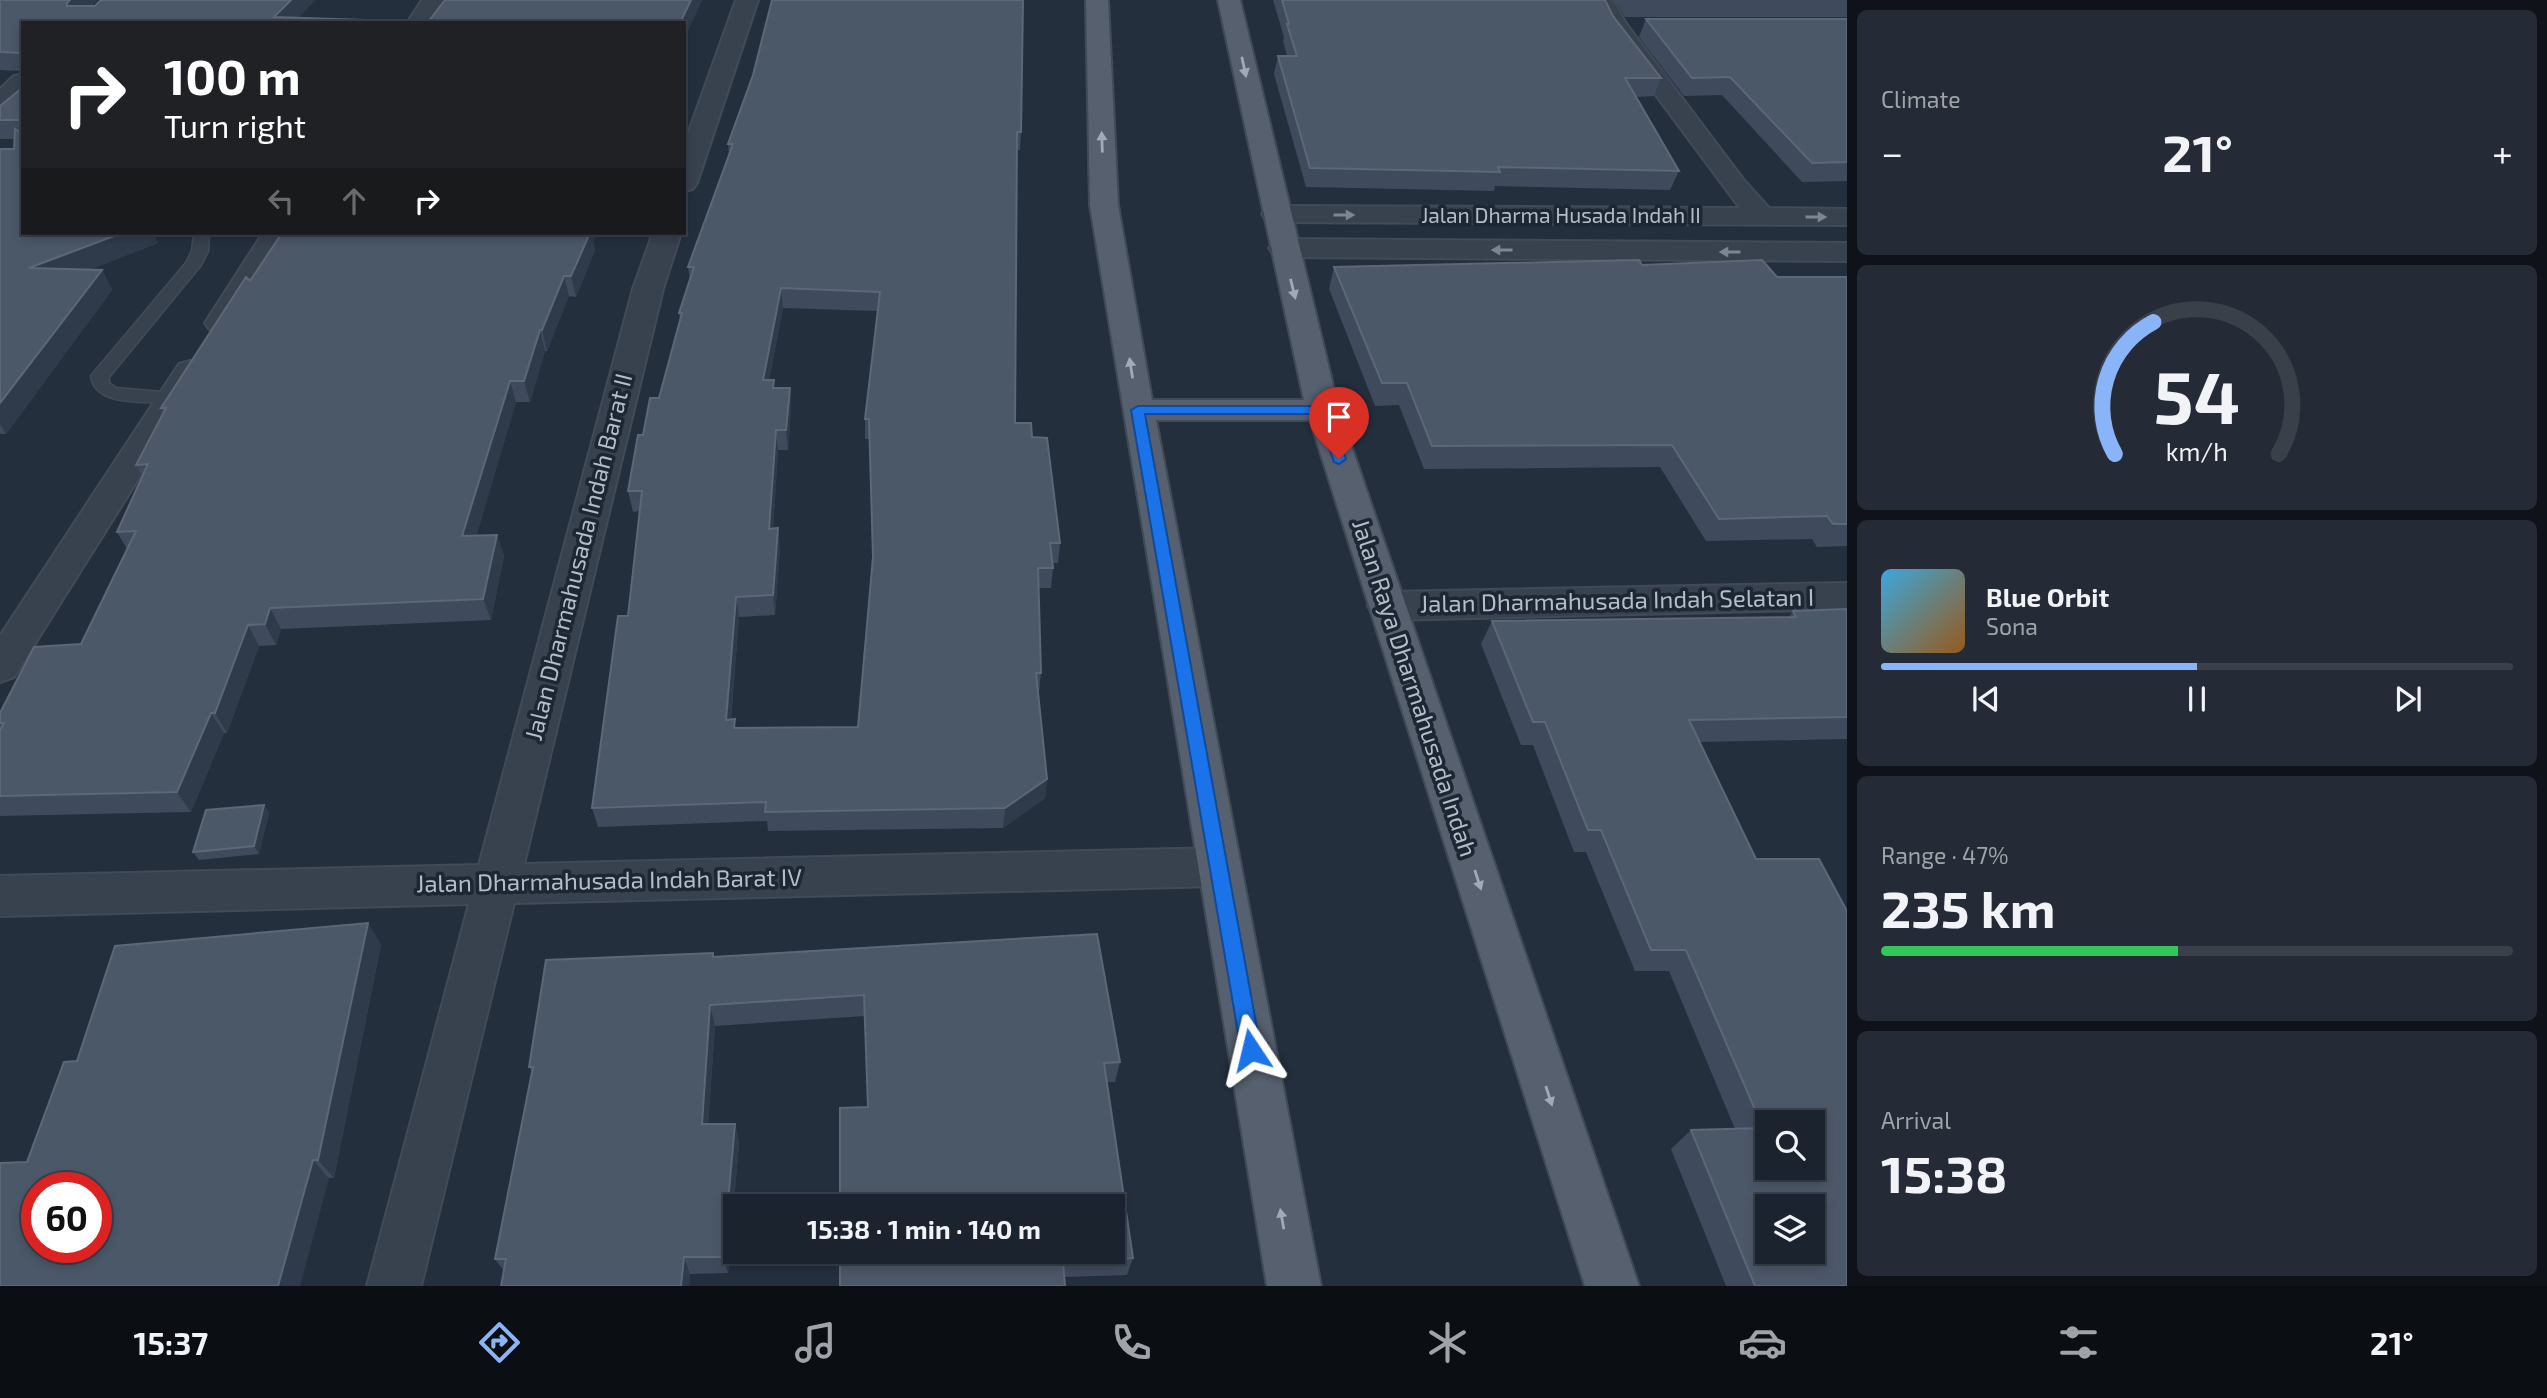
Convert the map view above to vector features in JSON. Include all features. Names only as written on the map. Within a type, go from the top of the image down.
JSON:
[{"type":"main road","points":[[1097,0],[1104,205],[1218,867],[1294,1286]]},
{"type":"main road","name":"Jalan Raya Dharmahusada Indah","points":[[1229,0],[1279,231],[1323,410],[1612,1286]]},
{"type":"main road","points":[[1138,410],[1323,410]]},
{"type":"street","points":[[419,21],[433,0]]},
{"type":"street","points":[[686,177],[747,0]]},
{"type":"street","points":[[1601,0],[1734,185],[1763,218]]},
{"type":"street","points":[[1618,27],[1644,27]]},
{"type":"street","points":[[0,102],[21,83]]},
{"type":"street","name":"Jalan Dharma Husada Indah II","points":[[1279,231],[1847,217]]},
{"type":"street","name":"Jalan Dharma Husada Indah II","points":[[1279,231],[1847,252]]},
{"type":"street","points":[[0,667],[276,235]]},
{"type":"street","name":"Jalan Dharmahusada Indah Barat II","points":[[394,1286],[648,289],[666,235]]},
{"type":"street","name":"Jalan Dharmahusada Indah Selatan I","points":[[1387,606],[1847,596]]},
{"type":"street","name":"Jalan Dharmahusada Indah Barat IV","points":[[0,897],[1218,867]]},
{"type":"lane","points":[[173,398],[112,393],[101,385],[100,376],[193,265],[200,251],[201,235]]},
{"type":"building","points":[[0,0],[70,0],[67,6],[95,6],[101,0],[291,0],[274,17],[397,21],[21,21],[21,53],[0,52]]},
{"type":"building","points":[[445,0],[691,0],[681,21],[429,21]]},
{"type":"building","points":[[772,0],[1023,0],[1021,132],[1017,132],[1015,423],[1031,423],[1032,437],[1047,438],[1060,543],[1050,543],[1053,568],[1038,568],[1041,673],[1036,673],[1047,779],[1005,808],[765,812],[766,802],[592,808],[618,616],[628,616],[642,491],[628,491],[638,435],[643,435],[650,398],[659,398],[682,313],[679,313],[694,267],[688,267],[733,144],[728,144],[753,75]],"holes":[[[781,288],[880,292],[865,419],[869,419],[873,557],[858,727],[734,728],[735,719],[726,720],[736,597],[773,595],[778,528],[769,529],[776,430],[786,430],[790,388],[773,388],[774,380],[763,380]]]},
{"type":"building","points":[[1282,0],[1605,0],[1613,16],[1661,78],[1625,78],[1679,171],[1498,167],[1500,172],[1310,168],[1278,56],[1297,56]]},
{"type":"building","points":[[1646,19],[1847,19],[1847,162],[1812,163],[1730,77],[1692,78]]},
{"type":"building","points":[[21,89],[21,120],[0,120],[0,106]]},
{"type":"building","points":[[15,129],[21,133],[21,235],[117,235],[29,268],[102,270],[0,403],[0,149],[14,149]]},
{"type":"building","points":[[281,235],[589,235],[571,276],[564,276],[540,330],[524,381],[510,381],[462,536],[497,535],[483,599],[270,608],[265,624],[248,625],[215,713],[211,713],[177,792],[0,796],[0,730],[4,723],[0,723],[0,713],[34,647],[81,644],[136,531],[117,532],[148,464],[136,465],[166,408],[161,408],[246,277],[250,281]]},
{"type":"building","points":[[1639,260],[1642,265],[1762,260],[1777,277],[1847,277],[1847,524],[1833,524],[1827,516],[1719,519],[1672,445],[1432,446],[1407,383],[1382,383],[1334,267]]},
{"type":"building","points":[[1847,609],[1847,717],[1689,720],[1756,859],[1819,859],[1847,911],[1847,1286],[1755,1286],[1691,1130],[1755,1128],[1755,1180],[1825,1180],[1825,1110],[1755,1110],[1686,950],[1651,950],[1601,830],[1588,830],[1545,722],[1533,722],[1492,621],[1796,617],[1793,611]]},
{"type":"building","points":[[264,805],[254,846],[193,852],[206,810]]},
{"type":"building","points":[[368,923],[318,1160],[313,1160],[278,1286],[0,1286],[0,1163],[27,1162],[64,1062],[77,1061],[115,946]]},
{"type":"building","points":[[1097,934],[1120,1062],[1104,1063],[1123,1194],[840,1194],[840,1108],[868,1107],[864,995],[710,1005],[702,1124],[735,1124],[729,1194],[723,1194],[723,1257],[684,1257],[681,1286],[501,1286],[506,1259],[495,1259],[533,1067],[529,1067],[546,960],[713,953],[713,957]]},
{"type":"building","points":[[1125,1204],[1133,1258],[1125,1258]]},
{"type":"building","points":[[840,1264],[1063,1264],[1065,1286],[840,1286]]},
{"type":"route","points":[[1251,1050],[1138,410],[1323,410],[1339,459]]}]
